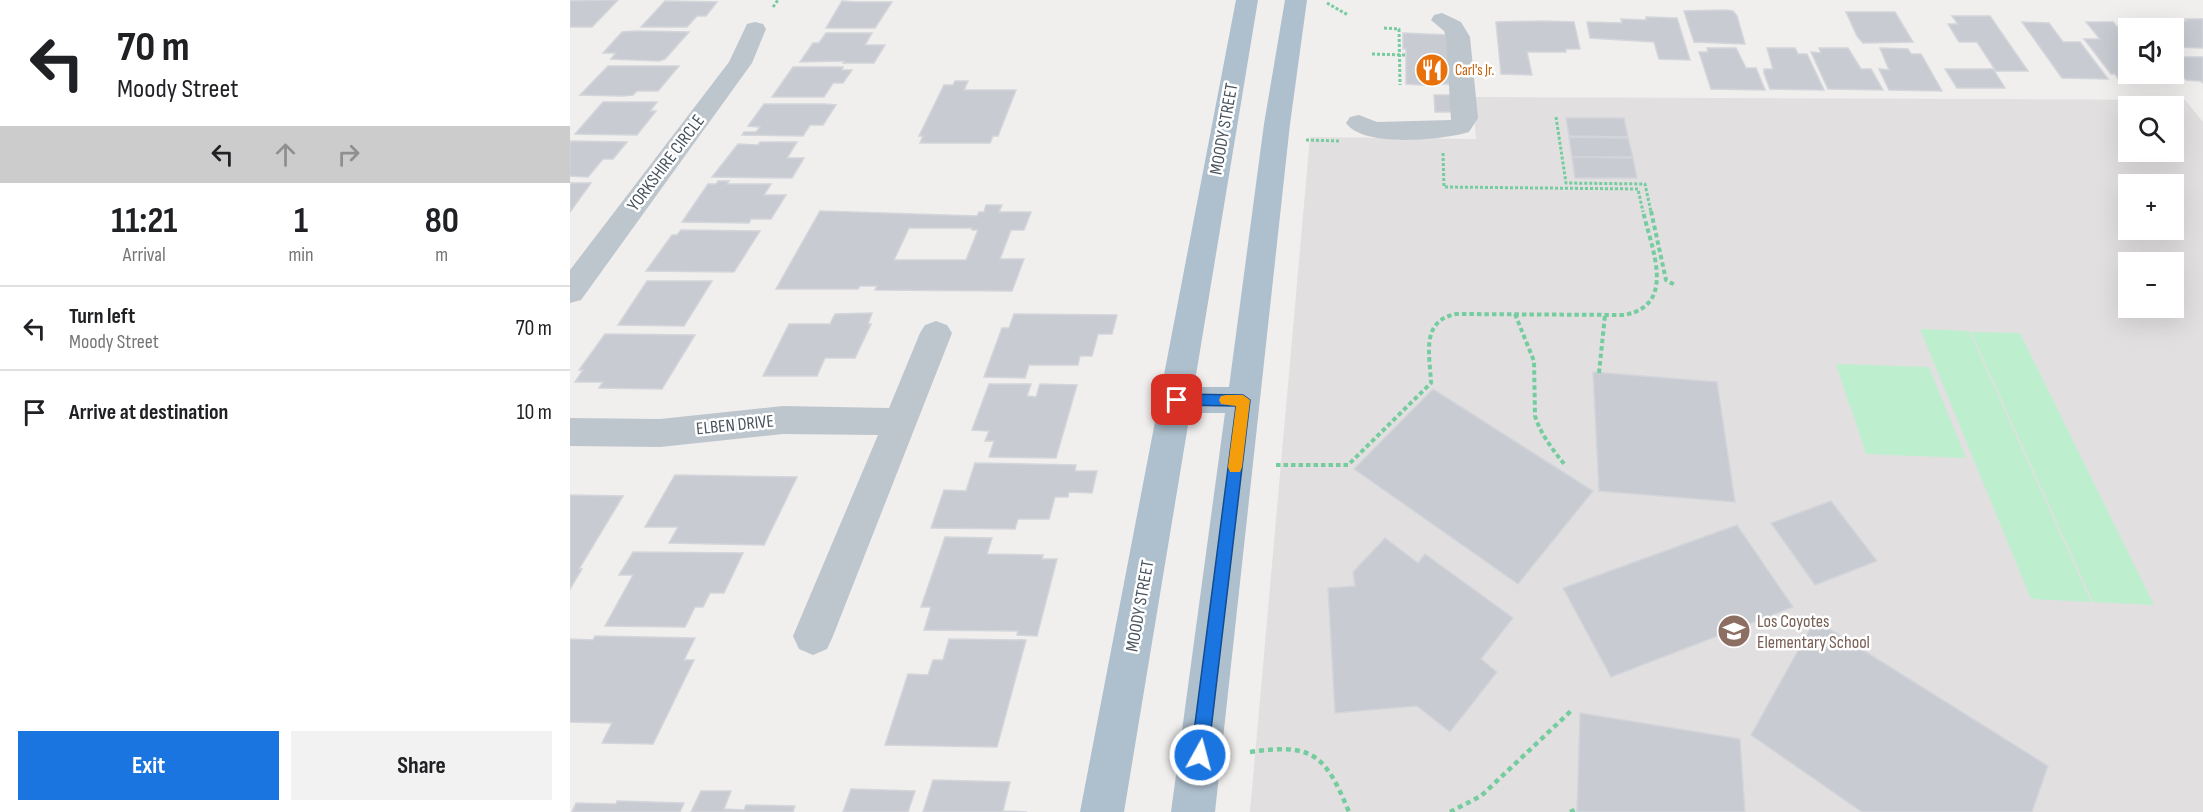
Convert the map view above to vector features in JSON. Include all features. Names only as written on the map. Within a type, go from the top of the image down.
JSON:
[{"type":"main road","name":"MOODY STREET","points":[[1102,812],[1247,0]]},
{"type":"main road","points":[[1192,812],[1277,123],[1312,2]]},
{"type":"main road","points":[[1177,400],[1243,400]]},
{"type":"street","points":[[1359,123],[1373,130],[1448,130],[1460,126],[1465,118],[1458,37],[1453,27],[1442,20]]},
{"type":"street","name":"YORKSHIRE CIRCLE","points":[[570,292],[740,63],[755,29]]},
{"type":"street","points":[[813,636],[936,333]]},
{"type":"street","name":"ELBEN DRIVE","points":[[570,432],[660,433],[783,420],[900,422]]},
{"type":"path","points":[[773,8],[778,0]]},
{"type":"path","points":[[1312,2],[1348,15]]},
{"type":"path","points":[[1384,28],[1399,29],[1400,86]]},
{"type":"path","points":[[1372,54],[1406,55]]},
{"type":"path","points":[[1556,117],[1566,183],[1645,184],[1666,280],[1675,285]]},
{"type":"path","points":[[1306,140],[1340,141]]},
{"type":"path","points":[[1276,465],[1348,465],[1431,383],[1429,335],[1431,328],[1445,316],[1456,314],[1634,314],[1644,310],[1657,294],[1658,281],[1638,189],[1444,187],[1443,153]]},
{"type":"path","points":[[1572,183],[1573,188]]},
{"type":"path","points":[[1515,314],[1534,361],[1535,416],[1550,446],[1565,465]]},
{"type":"path","points":[[1599,373],[1605,315]]},
{"type":"path","points":[[1450,812],[1481,796],[1573,710]]},
{"type":"path","points":[[1250,752],[1295,748],[1309,753],[1325,766],[1338,785],[1349,812]]},
{"type":"path","points":[[1570,812],[1577,809]]},
{"type":"shaded area","name":"Los Coyotes Elementary School","points":[[1473,97],[2118,100],[2118,162],[2184,162],[2185,100],[2203,122],[2203,812],[1250,812],[1310,137],[1476,139]]},
{"type":"green space","points":[[1920,329],[1969,331],[2091,602],[2031,599]]},
{"type":"green space","points":[[1971,332],[2020,333],[2154,605],[2093,602]]},
{"type":"green space","points":[[1836,364],[1929,367],[1966,458],[1866,454],[1851,408],[1856,408],[1850,407]]},
{"type":"building","points":[[618,0],[592,27],[570,27],[570,1]]},
{"type":"building","points":[[665,1],[717,2],[706,16],[697,16],[687,27],[641,27]]},
{"type":"building","points":[[842,1],[892,2],[875,28],[826,28]]},
{"type":"building","points":[[1684,11],[1733,11],[1737,16],[1745,44],[1694,42]]},
{"type":"building","points":[[1846,12],[1895,12],[1913,42],[1863,43],[1857,36]]},
{"type":"building","points":[[1952,16],[1990,16],[2028,71],[1996,71],[1977,42],[1959,42],[1948,24],[1958,24]]},
{"type":"building","points":[[1646,17],[1677,18],[1690,60],[1659,59],[1654,42],[1590,38],[1587,22],[1622,23],[1621,19],[1646,20]]},
{"type":"building","points":[[2185,19],[2203,19],[2203,48],[2184,47],[2184,21],[2187,21]]},
{"type":"building","points":[[1496,22],[1574,22],[1580,49],[1566,49],[1566,52],[1527,52],[1532,75],[1501,74]]},
{"type":"building","points":[[2022,22],[2049,23],[2063,42],[2080,42],[2108,79],[2062,78]]},
{"type":"building","points":[[2086,22],[2113,22],[2118,28],[2118,78],[2115,74],[2111,74],[2084,39],[2100,39]]},
{"type":"building","points":[[622,32],[689,32],[665,59],[659,61],[611,59],[616,53],[603,53]]},
{"type":"building","points":[[826,33],[872,33],[865,45],[885,45],[874,63],[800,62],[813,43],[819,43]]},
{"type":"building","name":"Carl's Jr.","points":[[1403,33],[1448,35],[1450,84],[1437,84],[1437,86],[1406,84],[1406,49],[1403,49]]},
{"type":"building","points":[[1707,48],[1736,48],[1746,68],[1756,68],[1765,90],[1711,89],[1699,52],[1708,52]]},
{"type":"building","points":[[1767,48],[1795,48],[1798,54],[1807,54],[1824,90],[1770,89],[1764,73],[1764,69],[1773,69]]},
{"type":"building","points":[[1819,48],[1848,48],[1861,69],[1871,69],[1883,90],[1828,89],[1811,52],[1821,53]]},
{"type":"building","points":[[1880,48],[1908,49],[1911,54],[1921,54],[1942,91],[1889,90],[1879,69],[1889,70]]},
{"type":"building","points":[[2184,57],[2203,57],[2203,83],[2186,80]]},
{"type":"building","points":[[608,66],[679,66],[658,91],[637,91],[633,95],[623,96],[580,95]]},
{"type":"building","points":[[793,67],[843,67],[842,70],[852,70],[843,83],[833,83],[824,97],[772,97]]},
{"type":"building","points":[[1945,69],[1993,69],[2005,88],[1957,88]]},
{"type":"building","points":[[955,81],[968,81],[964,90],[1016,90],[998,136],[993,136],[990,143],[920,143],[923,136],[919,136],[944,85],[953,85]]},
{"type":"building","points":[[1434,95],[1452,95],[1454,112],[1435,112]]},
{"type":"building","points":[[603,102],[657,102],[650,111],[656,111],[637,135],[575,134]]},
{"type":"building","points":[[764,104],[836,105],[823,125],[810,125],[803,136],[742,135],[744,132],[756,132],[760,127],[748,126]]},
{"type":"building","points":[[1566,118],[1624,118],[1628,137],[1569,136]]},
{"type":"building","points":[[1569,137],[1628,138],[1633,157],[1572,157]]},
{"type":"building","points":[[570,141],[627,142],[613,159],[603,159],[588,177],[570,176]]},
{"type":"building","points":[[760,142],[797,142],[787,158],[804,158],[792,178],[712,177],[738,144],[758,145]]},
{"type":"building","points":[[1572,157],[1633,158],[1637,178],[1575,178]]},
{"type":"building","points":[[718,181],[729,181],[727,184],[771,184],[764,195],[786,195],[771,219],[751,219],[749,223],[682,222],[708,184],[716,184]]},
{"type":"building","points":[[570,183],[591,183],[570,212]]},
{"type":"building","points":[[986,205],[1002,205],[999,212],[1031,212],[1024,230],[1011,230],[1000,259],[1024,259],[1012,291],[875,290],[877,286],[860,286],[858,289],[776,289],[820,211],[977,216],[979,212],[984,212]],"holes":[[[909,228],[972,228],[972,230],[978,230],[966,260],[894,260]]]},
{"type":"building","points":[[681,230],[760,231],[734,272],[646,271],[672,235],[677,235]]},
{"type":"building","points":[[647,281],[712,281],[684,326],[618,325]]},
{"type":"building","points":[[872,313],[868,324],[871,324],[855,358],[825,358],[817,376],[763,376],[789,324],[830,324],[835,314]]},
{"type":"building","points":[[1014,314],[1117,315],[1112,334],[1098,334],[1092,356],[1080,356],[1078,365],[1029,365],[1025,378],[984,377],[1002,328],[1009,328]]},
{"type":"building","points":[[605,334],[695,335],[662,389],[599,388],[603,382],[575,382],[583,370],[579,370]]},
{"type":"building","points":[[1593,372],[1717,382],[1735,502],[1599,491]]},
{"type":"building","points":[[989,384],[1031,384],[1027,396],[1036,397],[1040,384],[1077,385],[1056,458],[989,457],[994,441],[985,441],[989,431],[972,430]]},
{"type":"building","points":[[1433,389],[1593,491],[1518,584],[1354,469]]},
{"type":"building","points":[[975,463],[1076,465],[1075,471],[1097,471],[1092,493],[1069,492],[1068,497],[1055,497],[1049,519],[1018,519],[1015,529],[931,528],[944,490],[966,491]]},
{"type":"building","points":[[675,475],[797,477],[764,545],[669,543],[678,527],[645,527]]},
{"type":"building","points":[[570,495],[623,496],[579,569],[582,569],[570,589]]},
{"type":"building","points":[[1831,501],[1877,561],[1815,585],[1771,523]]},
{"type":"building","name":"Los Coyotes Elementary School","points":[[1737,525],[1793,607],[1611,677],[1563,588]]},
{"type":"building","points":[[945,537],[992,538],[987,554],[1043,555],[1042,559],[1057,559],[1037,636],[1017,635],[1018,631],[924,630],[931,607],[921,607]]},
{"type":"building","points":[[1385,538],[1418,563],[1425,554],[1513,618],[1481,659],[1497,672],[1450,732],[1417,706],[1335,713],[1328,588],[1355,586],[1353,572]]},
{"type":"building","points":[[633,552],[743,553],[724,593],[710,593],[703,607],[695,607],[685,627],[605,626],[633,575],[619,575]]},
{"type":"building","points":[[1815,620],[2048,766],[2032,812],[1862,812],[1751,735]]},
{"type":"building","points":[[595,636],[695,638],[684,660],[694,660],[653,744],[602,743],[612,723],[570,722],[570,639],[593,640]]},
{"type":"building","points":[[949,639],[1026,640],[997,747],[885,745],[908,674],[928,675],[933,660],[943,660]]},
{"type":"building","points":[[1580,713],[1740,739],[1745,812],[1577,812]]},
{"type":"building","points":[[933,780],[1010,782],[1003,811],[1027,812],[923,812]]},
{"type":"building","points":[[851,789],[915,791],[908,812],[843,812]]},
{"type":"building","points":[[701,791],[731,791],[724,809],[744,810],[746,805],[795,806],[793,812],[691,812]]},
{"type":"building","points":[[617,801],[684,803],[680,812],[572,812],[576,803],[616,804]]},
{"type":"slow traffic","points":[[1226,400],[1243,400],[1235,467]]},
{"type":"place","name":"Carl's Jr.","points":[[1432,70]]},
{"type":"place","name":"Los Coyotes Elementary School","points":[[1734,631]]},
{"type":"route","points":[[1177,400],[1243,400],[1200,755]]}]
